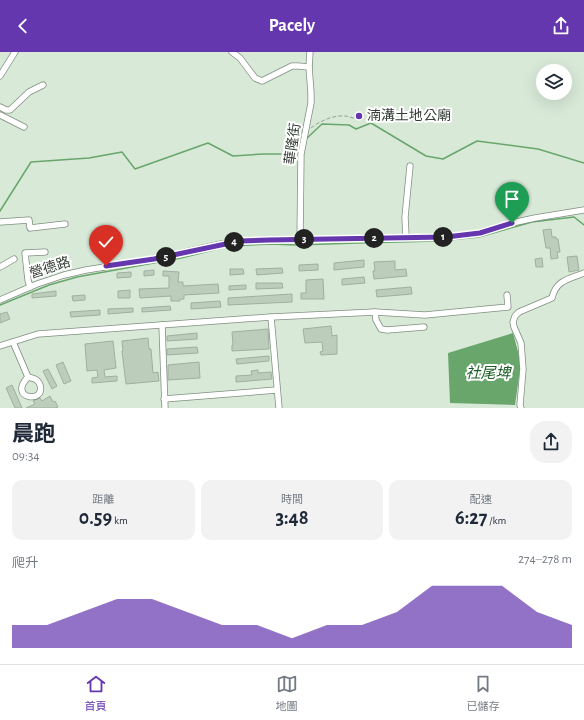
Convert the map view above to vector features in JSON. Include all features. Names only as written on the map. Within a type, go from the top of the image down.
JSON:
[{"type":"street","points":[[0,76],[15,52]]},
{"type":"street","points":[[232,52],[240,58],[255,78],[262,81],[292,66],[309,67]]},
{"type":"street","name":"華隆街","points":[[300,239],[301,154],[312,93],[309,67],[310,52]]},
{"type":"street","points":[[0,107],[10,110],[29,92],[43,85]]},
{"type":"street","points":[[0,115],[24,127]]},
{"type":"street","points":[[406,237],[405,217],[410,166]]},
{"type":"street","name":"營德路","points":[[0,300],[64,275],[160,258],[240,241],[446,237],[480,233],[512,223],[584,210]]},
{"type":"street","points":[[0,222],[29,220],[30,228],[65,224]]},
{"type":"street","points":[[30,287],[26,253],[45,252]]},
{"type":"street","points":[[0,267],[14,259]]},
{"type":"street","points":[[521,408],[523,369],[521,343],[513,322],[515,316],[519,312],[552,298],[554,291],[561,282],[584,273]]},
{"type":"street","points":[[0,346],[38,334],[271,317],[375,312],[425,315],[508,307],[507,295]]},
{"type":"street","points":[[375,312],[376,320],[381,329],[387,330],[424,327]]},
{"type":"street","points":[[271,317],[279,408]]},
{"type":"street","points":[[162,325],[165,408]]},
{"type":"street","points":[[13,342],[28,377]]},
{"type":"street","points":[[164,399],[277,390]]},
{"type":"path","points":[[310,128],[327,119],[346,116],[354,118]]},
{"type":"water","name":"社尾埤","points":[[513,333],[521,363],[515,405],[450,403],[448,353]]},
{"type":"building","points":[[551,229],[552,237],[556,237],[556,239],[558,239],[560,252],[557,252],[558,258],[551,259],[550,248],[546,248],[543,230]]},
{"type":"building","points":[[577,256],[579,270],[569,272],[567,257]]},
{"type":"building","points":[[542,258],[543,267],[536,267],[535,259]]},
{"type":"building","points":[[364,260],[364,267],[334,270],[334,263]]},
{"type":"building","points":[[395,261],[395,270],[406,269],[407,276],[374,279],[374,262]]},
{"type":"building","points":[[318,264],[318,270],[299,271],[299,265]]},
{"type":"building","points":[[282,268],[283,273],[257,275],[256,269]]},
{"type":"building","points":[[230,269],[243,269],[244,274],[230,275]]},
{"type":"building","points":[[154,270],[154,275],[144,276],[144,271]]},
{"type":"building","points":[[163,271],[179,272],[178,282],[183,282],[183,286],[218,284],[219,293],[184,295],[184,299],[180,299],[180,301],[171,301],[171,296],[140,298],[139,289],[169,288],[169,276],[163,276]]},
{"type":"building","points":[[131,272],[131,277],[117,278],[117,273]]},
{"type":"building","points":[[364,277],[365,283],[342,285],[342,279]]},
{"type":"building","points":[[323,279],[324,299],[301,299],[301,293],[306,293],[306,280]]},
{"type":"building","points":[[256,283],[282,283],[283,288],[256,289]]},
{"type":"building","points":[[246,285],[246,289],[229,290],[229,286]]},
{"type":"building","points":[[411,287],[412,294],[377,297],[376,290]]},
{"type":"building","points":[[130,290],[130,298],[118,298],[118,291]]},
{"type":"building","points":[[56,291],[56,296],[32,298],[32,294]]},
{"type":"building","points":[[292,294],[292,302],[228,305],[228,298]]},
{"type":"building","points":[[85,295],[85,300],[73,301],[72,296]]},
{"type":"building","points":[[220,301],[221,307],[191,309],[191,303]]},
{"type":"building","points":[[170,306],[171,310],[142,312],[142,308]]},
{"type":"building","points":[[133,308],[133,312],[108,314],[108,309]]},
{"type":"building","points":[[100,310],[100,315],[71,317],[70,312]]},
{"type":"building","points":[[7,312],[10,319],[0,323],[0,314]]},
{"type":"building","points":[[331,326],[332,336],[337,335],[337,354],[321,355],[320,352],[323,351],[322,342],[305,343],[303,329]]},
{"type":"building","points":[[268,329],[269,349],[232,351],[232,332]]},
{"type":"building","points":[[197,333],[197,339],[167,341],[167,336]]},
{"type":"building","points":[[148,338],[149,349],[151,349],[153,373],[158,372],[159,381],[126,384],[122,341]]},
{"type":"building","points":[[113,341],[116,368],[104,370],[105,377],[117,376],[117,381],[92,383],[92,378],[98,377],[97,370],[87,371],[85,344]]},
{"type":"building","points":[[197,347],[198,353],[167,355],[167,349]]},
{"type":"building","points":[[269,356],[269,361],[237,364],[236,359]]},
{"type":"building","points":[[63,362],[71,381],[64,384],[56,365]]},
{"type":"building","points":[[199,362],[200,378],[168,380],[168,365]]},
{"type":"building","points":[[48,369],[57,386],[52,389],[43,371]]},
{"type":"building","points":[[258,370],[258,373],[271,372],[272,379],[236,382],[236,376],[252,375],[251,371]]},
{"type":"building","points":[[12,385],[22,408],[15,408],[6,388]]},
{"type":"building","points":[[50,396],[58,407],[26,408],[35,404],[33,401],[40,398],[42,401]]},
{"type":"waterway","points":[[306,139],[322,124],[349,125],[356,129],[371,123],[426,156],[443,159],[477,141],[538,149],[584,163]]},
{"type":"waterway","points":[[0,211],[31,162],[89,158],[122,152],[135,169],[208,143],[233,156],[290,154],[300,144]]},
{"type":"waterway","points":[[0,305],[49,285],[77,277],[181,258],[230,246],[438,241],[479,237],[532,222],[574,217],[584,225]]},
{"type":"place","name":"湳溝土地公廟","points":[[359,116]]},
{"type":"route","points":[[106,266],[154,259],[240,241],[446,237],[480,233],[512,223]]}]
